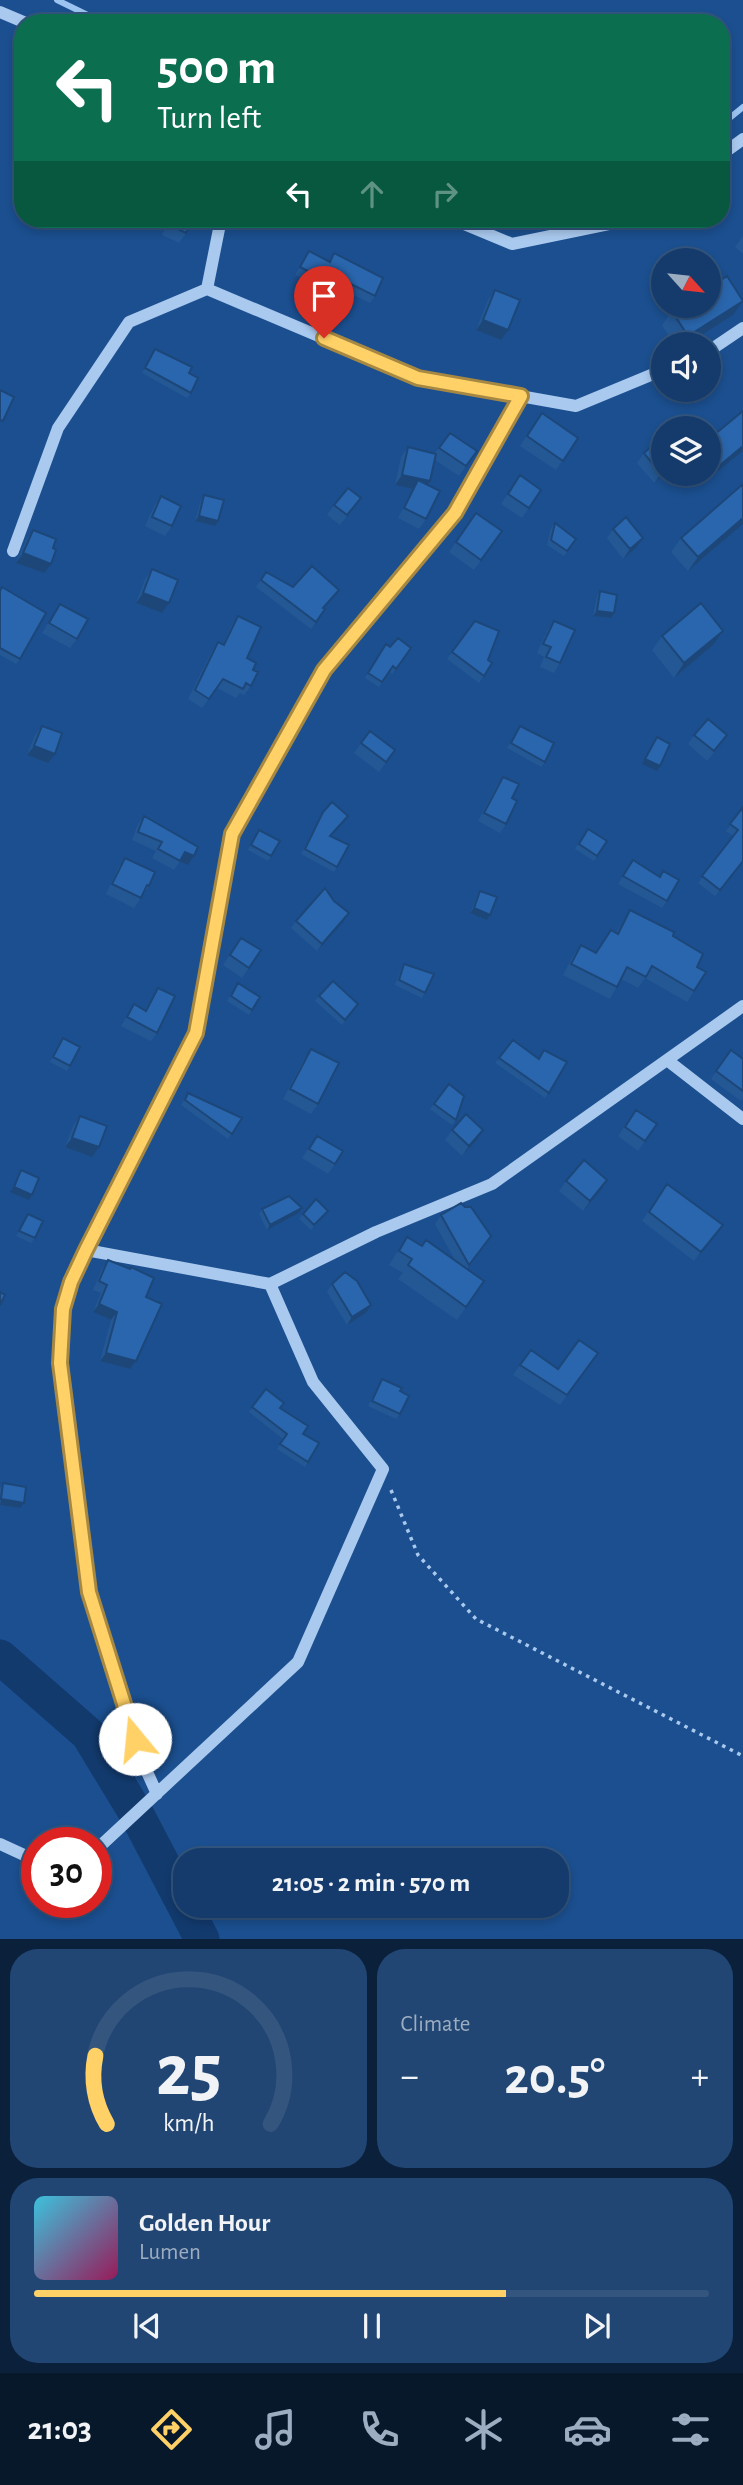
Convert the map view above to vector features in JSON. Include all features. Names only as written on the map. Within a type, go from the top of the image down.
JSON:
[{"type":"street","points":[[207,289],[219,228]]},
{"type":"street","points":[[474,228],[512,244],[590,228]]},
{"type":"street","points":[[13,551],[58,428],[129,322],[207,289],[418,378],[576,406],[651,375]]},
{"type":"street","points":[[721,343],[743,328]]},
{"type":"street","points":[[157,1794],[143,1763],[89,1592],[60,1363],[63,1309],[71,1282],[86,1250],[196,1033],[232,834],[324,670],[455,513],[521,396]]},
{"type":"street","points":[[86,1250],[270,1284],[376,1232],[492,1184],[743,1006]]},
{"type":"street","points":[[667,1060],[743,1119]]},
{"type":"street","points":[[112,1835],[298,1662],[383,1469],[313,1382],[270,1284]]},
{"type":"street","points":[[0,1844],[21,1854]]},
{"type":"path","points":[[383,1469],[418,1555],[476,1619],[743,1756]]},
{"type":"building","points":[[175,228],[188,228],[186,233]]},
{"type":"building","points":[[309,251],[330,262],[334,253],[383,278],[375,296],[343,280],[339,287],[300,267]]},
{"type":"building","points":[[727,276],[743,301],[721,315],[721,280]]},
{"type":"building","points":[[495,290],[520,300],[508,330],[483,320]]},
{"type":"building","points":[[676,318],[716,318],[694,332],[685,332]]},
{"type":"building","points":[[155,349],[192,367],[189,373],[198,378],[191,393],[145,368]]},
{"type":"building","points":[[0,390],[14,397],[3,421],[0,420]]},
{"type":"building","points":[[743,411],[743,446],[721,464],[721,429]]},
{"type":"building","points":[[542,413],[578,438],[563,461],[527,436]]},
{"type":"building","points":[[450,433],[477,451],[466,466],[439,448]]},
{"type":"building","points":[[408,447],[436,454],[430,481],[402,475]]},
{"type":"building","points":[[651,447],[651,462],[644,453]]},
{"type":"building","points":[[520,475],[541,490],[529,508],[508,494]]},
{"type":"building","points":[[418,480],[440,491],[426,519],[404,508]]},
{"type":"building","points":[[743,484],[743,518],[698,557],[681,538]]},
{"type":"building","points":[[348,488],[361,498],[347,515],[334,505]]},
{"type":"building","points":[[204,495],[224,500],[218,521],[199,516]]},
{"type":"building","points":[[161,496],[181,506],[172,526],[152,517]]},
{"type":"building","points":[[476,513],[502,531],[481,560],[456,542]]},
{"type":"building","points":[[626,517],[643,538],[630,549],[613,529]]},
{"type":"building","points":[[555,523],[576,539],[567,551],[551,540]]},
{"type":"building","points":[[33,530],[56,539],[53,548],[56,550],[51,564],[23,553]]},
{"type":"building","points":[[312,566],[339,590],[323,608],[325,609],[316,622],[261,580],[266,572],[293,587]]},
{"type":"building","points":[[152,569],[178,580],[169,603],[143,593]]},
{"type":"building","points":[[2,587],[46,613],[20,659],[0,648]]},
{"type":"building","points":[[600,591],[617,595],[614,613],[597,611]]},
{"type":"building","points":[[701,603],[723,631],[684,663],[662,636]]},
{"type":"building","points":[[60,604],[88,619],[77,639],[49,623]]},
{"type":"building","points":[[238,616],[261,627],[247,658],[256,663],[253,670],[258,672],[251,686],[246,683],[243,689],[223,679],[209,699],[195,690],[218,642],[224,645]]},
{"type":"building","points":[[475,621],[499,631],[488,660],[492,663],[484,676],[452,652]]},
{"type":"building","points":[[554,621],[575,630],[560,663],[546,657],[551,647],[543,644]]},
{"type":"building","points":[[398,638],[411,648],[396,669],[393,666],[382,682],[368,673],[386,644],[390,647]]},
{"type":"building","points":[[708,719],[727,735],[714,751],[694,735]]},
{"type":"building","points":[[42,726],[62,733],[55,754],[34,746]]},
{"type":"building","points":[[520,726],[554,743],[545,762],[511,743]]},
{"type":"building","points":[[370,731],[395,750],[386,762],[361,743]]},
{"type":"building","points":[[657,737],[670,744],[660,766],[645,759]]},
{"type":"building","points":[[503,777],[519,784],[512,798],[517,801],[506,824],[484,813]]},
{"type":"building","points":[[332,802],[348,816],[330,836],[349,845],[337,867],[305,849],[323,812]]},
{"type":"building","points":[[743,807],[743,861],[720,890],[702,876],[738,830],[730,824]]},
{"type":"building","points":[[144,816],[198,847],[194,856],[185,852],[180,861],[158,849],[162,842],[138,832]]},
{"type":"building","points":[[588,829],[607,841],[597,856],[579,844]]},
{"type":"building","points":[[259,830],[280,841],[271,856],[251,845]]},
{"type":"building","points":[[125,858],[155,872],[141,898],[112,884]]},
{"type":"building","points":[[633,860],[660,877],[663,871],[679,880],[667,901],[623,876]]},
{"type":"building","points":[[325,888],[334,901],[349,913],[322,944],[296,921]]},
{"type":"building","points":[[480,891],[497,897],[490,915],[474,908]]},
{"type":"building","points":[[630,910],[674,932],[673,936],[703,954],[697,967],[706,972],[694,991],[652,966],[646,977],[627,967],[617,987],[571,964],[581,945],[596,953],[611,930],[618,934]]},
{"type":"building","points":[[241,938],[261,950],[249,968],[230,955]]},
{"type":"building","points":[[404,964],[434,974],[425,993],[399,980]]},
{"type":"building","points":[[333,981],[358,1004],[345,1020],[319,996]]},
{"type":"building","points":[[238,983],[260,997],[252,1010],[231,996]]},
{"type":"building","points":[[158,988],[175,996],[157,1033],[127,1017],[134,1004],[146,1011]]},
{"type":"building","points":[[63,1038],[80,1047],[70,1066],[53,1057]]},
{"type":"building","points":[[513,1040],[539,1059],[544,1050],[567,1062],[549,1093],[499,1058]]},
{"type":"building","points":[[311,1049],[339,1063],[318,1104],[290,1089]]},
{"type":"building","points":[[731,1050],[743,1059],[743,1091],[716,1071]]},
{"type":"building","points":[[449,1084],[464,1096],[456,1120],[434,1104]]},
{"type":"building","points":[[188,1093],[242,1118],[232,1134],[185,1100]]},
{"type":"building","points":[[636,1110],[657,1124],[645,1141],[625,1127]]},
{"type":"building","points":[[466,1114],[483,1130],[469,1146],[452,1130]]},
{"type":"building","points":[[80,1116],[107,1126],[99,1147],[72,1138]]},
{"type":"building","points":[[317,1136],[343,1151],[335,1164],[309,1149]]},
{"type":"building","points":[[584,1160],[607,1180],[590,1201],[566,1181]]},
{"type":"building","points":[[21,1170],[39,1178],[32,1195],[14,1187]]},
{"type":"building","points":[[667,1184],[723,1225],[701,1252],[649,1212]]},
{"type":"building","points":[[289,1196],[302,1208],[270,1225],[262,1209]]},
{"type":"building","points":[[316,1199],[328,1211],[314,1225],[303,1214]]},
{"type":"building","points":[[461,1203],[465,1207],[471,1207],[491,1236],[469,1265],[441,1215]]},
{"type":"building","points":[[28,1214],[43,1221],[35,1238],[19,1231]]},
{"type":"building","points":[[407,1237],[422,1246],[426,1240],[484,1281],[466,1307],[408,1265],[412,1259],[399,1251]]},
{"type":"building","points":[[108,1260],[154,1278],[146,1297],[162,1304],[136,1361],[106,1353],[117,1312],[99,1304],[107,1285],[99,1281]]},
{"type":"building","points":[[345,1272],[357,1281],[371,1305],[352,1317],[332,1284]]},
{"type":"building","points":[[0,1292],[5,1295],[0,1305]]},
{"type":"building","points":[[579,1340],[598,1353],[567,1395],[520,1365],[531,1350],[558,1369]]},
{"type":"building","points":[[382,1379],[402,1388],[400,1391],[409,1396],[400,1414],[372,1401]]},
{"type":"building","points":[[266,1389],[284,1403],[280,1408],[308,1426],[303,1434],[319,1443],[308,1462],[280,1444],[287,1434],[252,1407]]},
{"type":"building","points":[[3,1483],[26,1487],[24,1503],[1,1499]]},
{"type":"waterway","points":[[57,0],[86,14]]},
{"type":"waterway","points":[[730,118],[743,107]]},
{"type":"waterway","points":[[0,1657],[88,1734],[136,1813],[202,1939]]},
{"type":"route","points":[[135,1739],[89,1592],[60,1363],[63,1309],[71,1282],[86,1250],[196,1033],[232,834],[324,670],[455,513],[521,396],[418,378],[324,338]]}]
